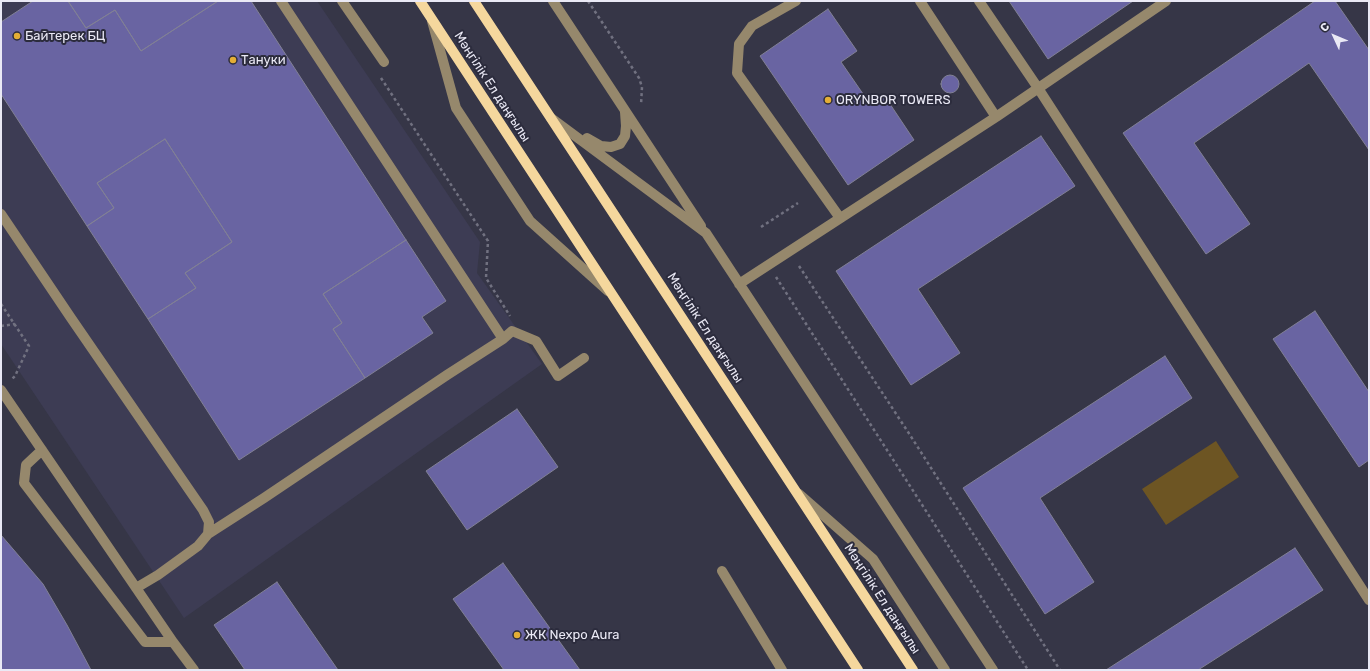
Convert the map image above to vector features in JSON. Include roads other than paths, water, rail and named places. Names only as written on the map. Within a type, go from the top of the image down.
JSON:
[{"type":"main road","name":"Мәңгілік Ел даңғылы","points":[[420,1],[858,670]]},
{"type":"main road","name":"Мәңгілік Ел даңғылы","points":[[476,1],[484,16],[913,670]]},
{"type":"street","points":[[281,1],[503,339]]},
{"type":"street","points":[[342,1],[384,62]]},
{"type":"street","points":[[553,1],[993,670]]},
{"type":"street","points":[[796,1],[752,26],[740,44],[737,73],[840,218]]},
{"type":"street","points":[[920,1],[996,117]]},
{"type":"street","points":[[979,1],[1038,88],[1369,600]]},
{"type":"street","points":[[739,284],[996,117],[1166,1]]},
{"type":"street","points":[[431,17],[456,108],[530,221],[612,294]]},
{"type":"street","points":[[550,117],[601,146],[611,147],[620,144],[625,136],[625,110]]},
{"type":"street","points":[[550,117],[706,233]]},
{"type":"street","points":[[1,214],[203,510],[209,522],[208,534]]},
{"type":"street","points":[[136,588],[178,562],[198,546],[208,534],[512,332],[536,341],[558,376],[584,358]]},
{"type":"street","points":[[1,390],[173,642],[194,670]]},
{"type":"street","points":[[42,450],[26,465],[24,483],[145,642],[173,642]]},
{"type":"street","points":[[796,492],[873,559],[945,670]]},
{"type":"street","points":[[722,571],[782,670]]},
{"type":"place","name":"Байтерек БЦ","points":[[17,36]]},
{"type":"place","name":"Тануки","points":[[233,60]]},
{"type":"place","name":"ORYNBOR TOWERS","points":[[828,100]]},
{"type":"place","name":"ЖК Nexpo Aura","points":[[517,635]]}]
